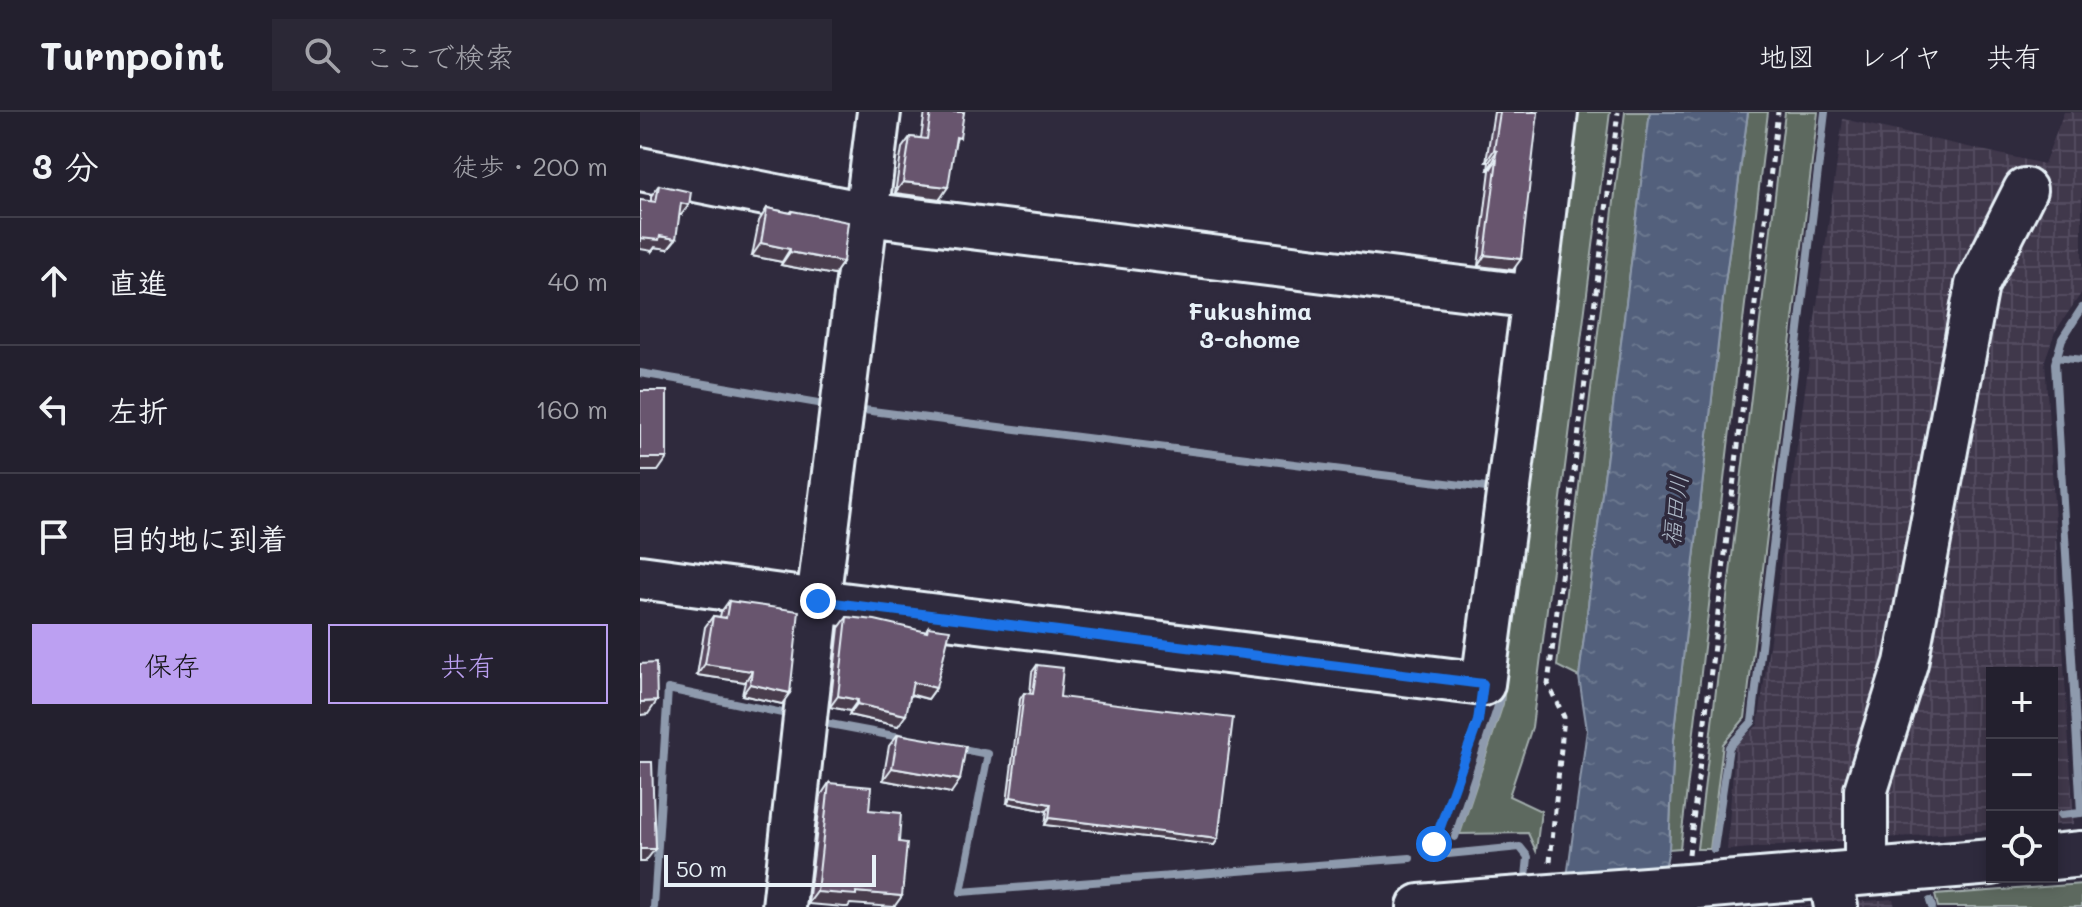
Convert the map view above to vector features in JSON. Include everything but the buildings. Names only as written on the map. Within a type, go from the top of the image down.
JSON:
[{"type":"highway","points":[[2058,856],[2082,854]]},
{"type":"highway","points":[[1420,907],[1687,887],[1844,885],[1986,863]]},
{"type":"street","points":[[784,907],[818,601],[879,112]]},
{"type":"street","points":[[640,577],[1483,684],[1556,112]]},
{"type":"street","points":[[640,169],[866,214],[1534,297]]},
{"type":"street","points":[[1844,885],[1866,790],[1906,663],[1977,285],[2025,190]]},
{"type":"path","points":[[1549,876],[1564,717],[1548,684],[1618,112]]},
{"type":"path","points":[[1687,887],[1691,831],[1778,112]]},
{"type":"path","points":[[1434,844],[1478,721],[1483,684]]},
{"type":"shaded area","points":[[1575,112],[1610,112],[1532,727],[1509,796],[1541,811],[1536,851],[1528,833],[1460,834],[1503,704]]},
{"type":"shaded area","points":[[1625,112],[1650,112],[1579,677],[1557,666]]},
{"type":"shaded area","points":[[1748,112],[1768,112],[1680,848],[1669,849],[1674,739],[1724,290]]},
{"type":"shaded area","points":[[1785,112],[1818,112],[1745,718],[1723,744],[1710,849],[1697,849]]},
{"type":"shaded area","points":[[2064,112],[2082,112],[2082,292],[2055,332],[2045,360],[2074,824],[2058,825],[2058,667],[1986,667],[1986,830],[1727,850],[1735,744],[1758,725],[1843,119],[2044,164]]},
{"type":"shaded area","points":[[2082,884],[2082,907],[1938,907],[1935,895]]},
{"type":"shaded area","points":[[1893,899],[1895,907],[1789,907]]},
{"type":"water","name":"福田川","points":[[1650,112],[1748,112],[1724,290],[1674,739],[1669,848],[1658,907],[1563,907],[1587,730],[1579,677]]},
{"type":"waterway","points":[[1714,849],[1729,747],[1752,722],[1825,112]]},
{"type":"waterway","points":[[2061,815],[2081,813],[2055,363],[2062,339],[2082,308]]},
{"type":"waterway","points":[[2056,357],[2082,360]]},
{"type":"waterway","points":[[640,373],[824,404]]},
{"type":"waterway","points":[[856,409],[1494,489]]},
{"type":"waterway","points":[[1455,837],[1499,703],[1501,688]]},
{"type":"waterway","points":[[654,907],[668,689],[787,714]]},
{"type":"waterway","points":[[819,722],[905,738]]},
{"type":"waterway","points":[[957,748],[988,754],[961,892],[1410,858]]},
{"type":"waterway","points":[[1448,854],[1520,847],[1528,857],[1525,887]]},
{"type":"waterway","points":[[1930,901],[1932,907]]},
{"type":"district","name":"Fukushima 3-chome","points":[[1250,324]]},
{"type":"route","points":[[818,601],[1483,684],[1478,721],[1434,844]]}]
